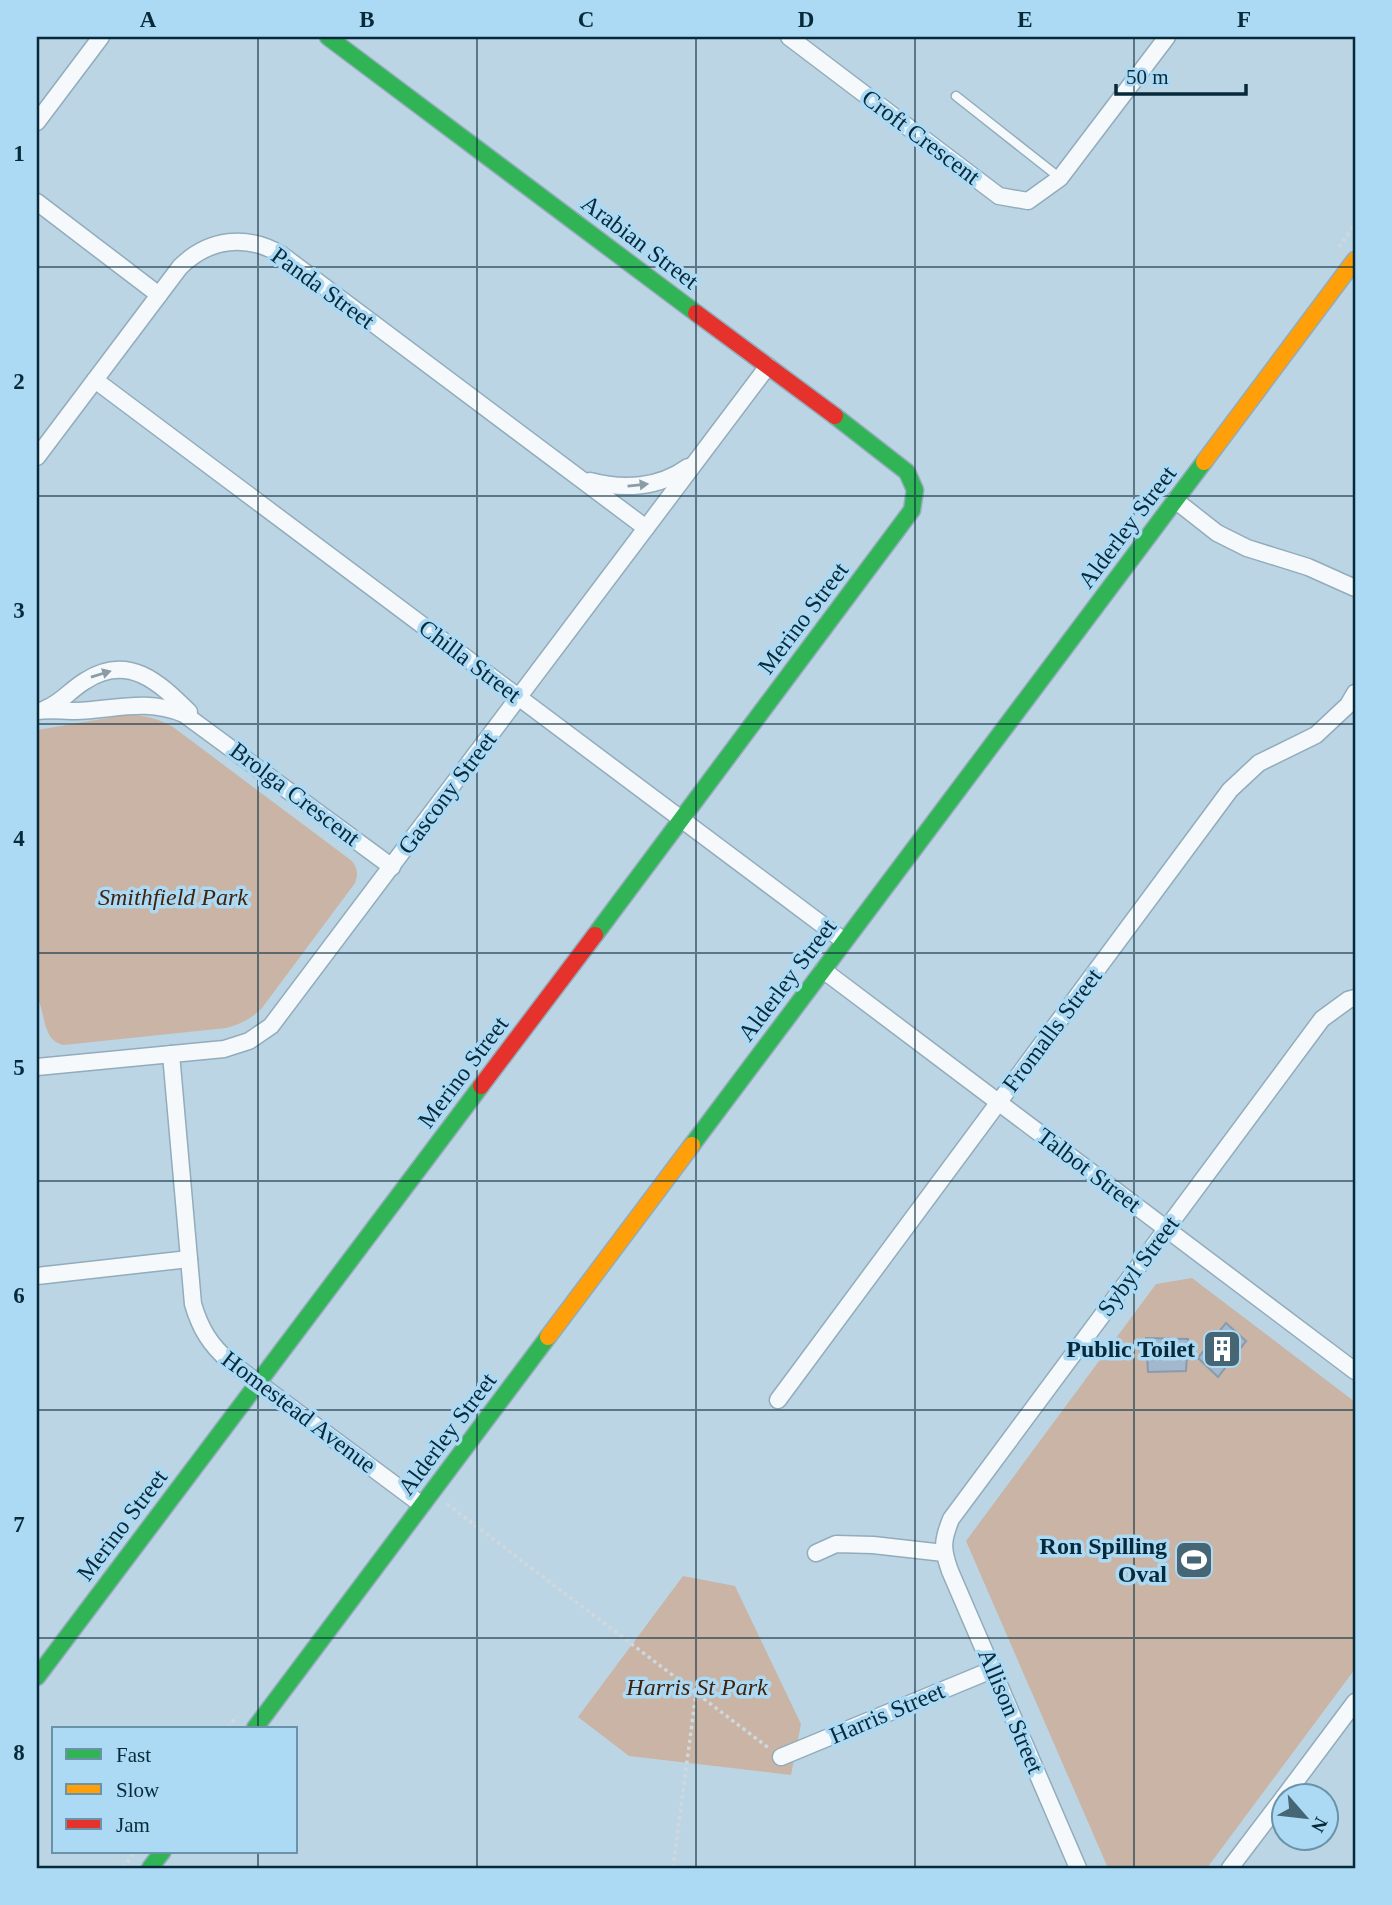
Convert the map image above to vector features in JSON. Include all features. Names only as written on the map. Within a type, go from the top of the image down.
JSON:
[{"type":"street","points":[[37,122],[101,37]]},
{"type":"street","name":"Arabian Street","points":[[328,37],[902,467],[912,479],[915,490]]},
{"type":"street","name":"Croft Crescent","points":[[789,37],[999,196],[1028,201],[1060,178],[1167,37]]},
{"type":"street","points":[[37,202],[159,295]]},
{"type":"street","name":"Panda Street","points":[[37,457],[188,258],[209,246],[246,241],[271,249],[646,528]]},
{"type":"street","name":"Alderley Street","points":[[256,1727],[1355,260]]},
{"type":"street","name":"Gascony Street","points":[[37,1067],[237,1046],[260,1035],[271,1026],[768,366]]},
{"type":"street","name":"Chilla Street","points":[[95,380],[844,942]]},
{"type":"street","points":[[575,474],[604,485],[636,486],[669,478],[697,460]]},
{"type":"street","name":"Merino Street","points":[[37,1678],[909,516],[915,501],[915,490]]},
{"type":"street","points":[[1175,500],[1217,533],[1247,548],[1308,566],[1355,588]]},
{"type":"street","name":"Brolga Crescent","points":[[41,710],[61,701],[86,680],[97,675],[119,670],[152,678],[198,721],[392,867]]},
{"type":"street","name":"Fromalls Street","points":[[778,1400],[1230,790],[1259,764],[1316,735],[1348,705],[1355,693]]},
{"type":"street","name":"Brolga Crescent","points":[[41,710],[76,711],[142,704],[170,708],[198,721]]},
{"type":"street","name":"Talbot Street","points":[[823,970],[1355,1371]]},
{"type":"street","name":"Sybyl Street","points":[[944,1553],[944,1536],[951,1519],[1166,1228],[1322,1019],[1355,998]]},
{"type":"street","name":"Homestead Avenue","points":[[171,1054],[193,1304],[203,1331],[219,1353],[258,1383],[427,1499]]},
{"type":"street","points":[[37,1276],[189,1259]]},
{"type":"street","points":[[816,1553],[836,1544],[944,1553]]},
{"type":"street","name":"Allison Street","points":[[944,1553],[1077,1868]]},
{"type":"street","name":"Harris Street","points":[[781,1757],[993,1669]]},
{"type":"street","points":[[1294,1783],[1355,1702]]},
{"type":"street","points":[[1230,1868],[1270,1815]]},
{"type":"street","points":[[150,1868],[161,1853]]},
{"type":"lane","points":[[956,96],[1060,178]]},
{"type":"path","points":[[427,1499],[781,1757]]},
{"type":"path","points":[[673,1868],[696,1693]]},
{"type":"path","points":[[123,1868],[134,1853]]},
{"type":"green space","name":"Smithfield Park","points":[[126,715],[151,718],[173,727],[352,861],[357,877],[262,1008],[246,1021],[226,1028],[64,1045],[48,1033],[37,997],[37,730]]},
{"type":"green space","points":[[1192,1278],[1355,1402],[1355,1669],[1207,1868],[1108,1868],[966,1541],[1156,1284]]},
{"type":"green space","name":"Harris St Park","points":[[683,1576],[735,1586],[801,1724],[791,1775],[629,1756],[578,1717]]},
{"type":"building","name":"Public Toilet","points":[[1226,1323],[1246,1341],[1218,1377],[1198,1358]]},
{"type":"building","points":[[1146,1338],[1188,1339],[1186,1371],[1148,1372]]},
{"type":"traffic: fast","points":[[328,37],[696,313]]},
{"type":"traffic: fast","points":[[595,935],[912,510],[915,490],[907,472],[835,416]]},
{"type":"traffic: fast","points":[[692,1145],[1204,462]]},
{"type":"traffic: fast","points":[[37,1677],[481,1086]]},
{"type":"traffic: fast","points":[[256,1727],[548,1337]]},
{"type":"traffic: fast","points":[[150,1868],[161,1853]]},
{"type":"traffic: slow","points":[[1204,462],[1355,260]]},
{"type":"traffic: slow","points":[[548,1337],[692,1145]]},
{"type":"traffic: jam","points":[[696,313],[835,416]]},
{"type":"traffic: jam","points":[[481,1086],[595,935]]},
{"type":"place","name":"Public Toilet","points":[[1222,1349]]},
{"type":"place","name":"Ron Spilling Oval","points":[[1194,1560]]}]
